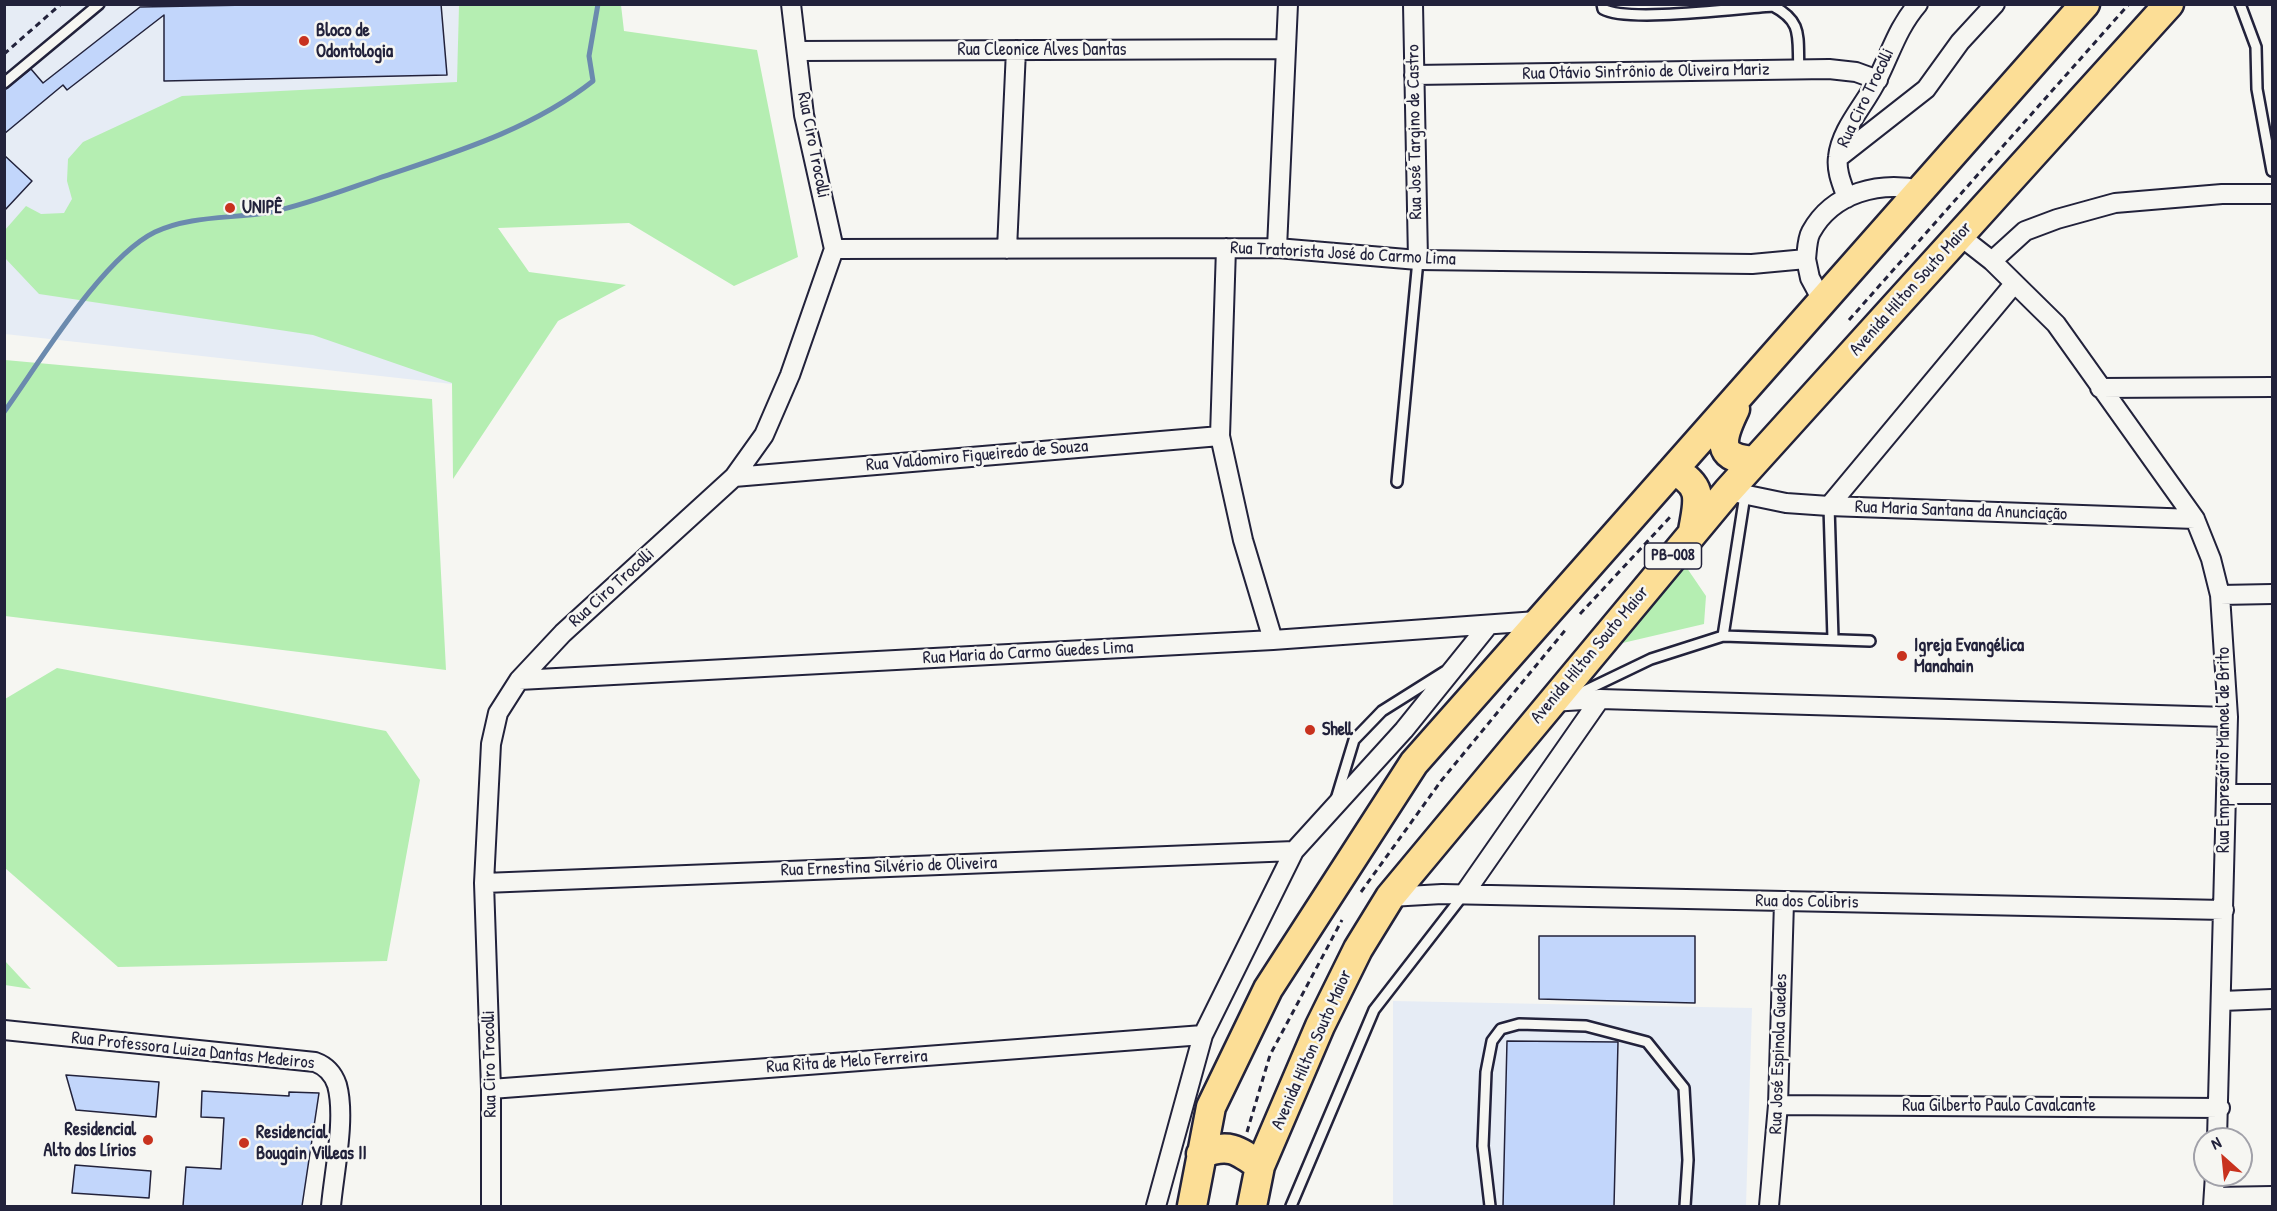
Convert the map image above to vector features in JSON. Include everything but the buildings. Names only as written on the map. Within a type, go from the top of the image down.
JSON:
[{"type":"main road","points":[[1192,1206],[1211,1107],[1268,988],[1413,763],[1537,621],[1743,394],[2085,4]]},
{"type":"main road","name":"Avenida Hilton Souto Maior","points":[[1252,1206],[1260,1166],[1320,1026],[1358,949],[1390,897],[1559,701],[1693,531],[1736,493],[1755,461],[2169,4]]},
{"type":"main road","points":[[1743,394],[1725,430],[1723,440],[1725,449],[1732,457],[1755,461]]},
{"type":"main road","points":[[1673,470],[1689,479],[1696,489],[1697,507],[1693,531]]},
{"type":"main road","points":[[1201,1154],[1225,1147],[1246,1155],[1260,1166]]},
{"type":"street","name":"Rua Ciro Trocolli","points":[[491,1206],[491,1089],[484,882],[491,744],[498,713],[519,680],[563,633],[734,477],[764,435],[786,385],[813,316],[834,249],[804,115],[791,4]]},
{"type":"street","points":[[1277,248],[1288,4]]},
{"type":"street","name":"Rua José Targino de Castro","points":[[1413,4],[1418,260]]},
{"type":"street","name":"Rua Ciro Trocolli","points":[[1847,198],[1839,176],[1838,158],[1843,138],[1878,80],[1899,31],[1918,4]]},
{"type":"street","points":[[1838,158],[1926,89],[1960,42],[1995,4]]},
{"type":"street","name":"Rua Cleonice Alves Dantas","points":[[798,51],[1286,48]]},
{"type":"street","points":[[1007,249],[1016,50]]},
{"type":"street","name":"Rua Otávio Sinfrônio de Oliveira Mariz","points":[[1414,75],[1799,70],[1856,72],[1878,80]]},
{"type":"street","points":[[1823,302],[1810,278],[1806,259],[1810,234],[1825,213],[1847,198],[1874,187],[1900,186],[1921,190]]},
{"type":"street","points":[[1992,261],[2025,231],[2057,219],[2115,203],[2222,194],[2272,194]]},
{"type":"street","name":"Rua Empresário Manoel de Brito","points":[[1960,236],[1992,261],[2055,324],[2195,519],[2211,559],[2220,595],[2228,717],[2218,1127]]},
{"type":"street","points":[[1226,248],[1220,436],[1243,540],[1273,640]]},
{"type":"street","name":"Rua Tratorista José do Carmo Lima","points":[[834,249],[1277,248],[1418,260],[1752,264],[1806,259]]},
{"type":"street","points":[[1829,506],[2014,284]]},
{"type":"street","points":[[2100,388],[2272,387]]},
{"type":"street","name":"Rua Valdomiro Figueiredo de Souza","points":[[734,477],[1220,436]]},
{"type":"street","name":"Rua Maria Santana da Anunciação","points":[[1736,493],[1786,503],[1829,506],[2195,519]]},
{"type":"street","points":[[2220,595],[2272,594]]},
{"type":"street","name":"Rua Maria do Carmo Guedes Lima","points":[[519,680],[1273,640],[1487,627],[1537,621]]},
{"type":"street","points":[[1156,1206],[1203,1035],[1294,851],[1404,730],[1487,627]]},
{"type":"street","points":[[1464,894],[1600,699]]},
{"type":"street","points":[[1559,701],[1600,699],[2228,717]]},
{"type":"street","points":[[2226,794],[2272,794]]},
{"type":"street","name":"Rua Ernestina Silvério de Oliveira","points":[[484,882],[1294,851]]},
{"type":"street","name":"Rua dos Colibris","points":[[1390,897],[1464,894],[2224,910]]},
{"type":"street","name":"Rua José Espinola Guedes","points":[[1769,1206],[1778,1105],[1784,902]]},
{"type":"street","points":[[2222,1001],[2272,999]]},
{"type":"street","name":"Rua Professora Luiza Dantas Medeiros","points":[[4,1030],[315,1062],[326,1066],[337,1086],[339,1119],[331,1206]]},
{"type":"street","name":"Rua Rita de Melo Ferreira","points":[[491,1089],[1203,1035]]},
{"type":"street","name":"Rua Gilberto Paulo Cavalcante","points":[[1778,1105],[2220,1108]]},
{"type":"street","points":[[2214,1187],[2213,1202],[2272,1196]]},
{"type":"lane","points":[[4,83],[99,4]]},
{"type":"lane","points":[[1602,4],[1603,9],[1610,14],[1773,6],[1789,14],[1796,26],[1799,70]]},
{"type":"lane","points":[[2240,4],[2256,47],[2257,89],[2272,171]]},
{"type":"lane","points":[[1397,482],[1418,260]]},
{"type":"lane","points":[[1723,636],[1736,493]]},
{"type":"lane","points":[[1829,506],[1833,639]]},
{"type":"lane","points":[[1559,701],[1651,659],[1723,636],[1870,641]]},
{"type":"lane","points":[[1334,807],[1354,740],[1382,711],[1457,664]]},
{"type":"lane","points":[[1291,1206],[1374,1010],[1464,894]]},
{"type":"lane","points":[[1490,1206],[1483,1146],[1486,1072],[1492,1041],[1501,1029],[1519,1024],[1586,1026],[1647,1042],[1684,1088],[1688,1160],[1684,1206]]},
{"type":"path","points":[[4,54],[62,4]]},
{"type":"shaded area","name":"UNIPÊ","points":[[5,5],[459,5],[452,384],[5,334]]},
{"type":"shaded area","points":[[1393,1001],[1752,1008],[1746,1206],[1393,1206]]},
{"type":"green space","points":[[459,4],[621,5],[624,31],[757,50],[798,257],[734,286],[629,223],[498,228],[529,272],[626,285],[558,321],[453,479],[452,383],[313,335],[39,294],[5,258],[5,230],[26,206],[41,214],[64,213],[72,199],[67,181],[68,159],[83,142],[182,96],[457,82]]},
{"type":"green space","points":[[5,360],[432,399],[446,670],[5,616]]},
{"type":"green space","points":[[1676,552],[1706,596],[1704,624],[1584,652]]},
{"type":"green space","points":[[57,668],[386,731],[420,780],[387,961],[118,967],[5,868],[5,699]]},
{"type":"green space","points":[[5,961],[31,989],[5,985]]},
{"type":"waterway","points":[[4,412],[93,287],[135,245],[155,232],[183,223],[271,212],[312,201],[463,149],[518,127],[569,98],[593,81],[589,56],[598,4]]},
{"type":"place","name":"Bloco de Odontologia","points":[[304,41]]},
{"type":"place","name":"UNIPÊ","points":[[230,208]]},
{"type":"place","name":"Igreja Evangélica Manahain","points":[[1902,656]]},
{"type":"place","name":"Shell","points":[[1310,730]]},
{"type":"place","name":"Residencial Alto dos Lírios","points":[[148,1140]]},
{"type":"place","name":"Residencial Bougain Villeas II","points":[[244,1143]]}]
